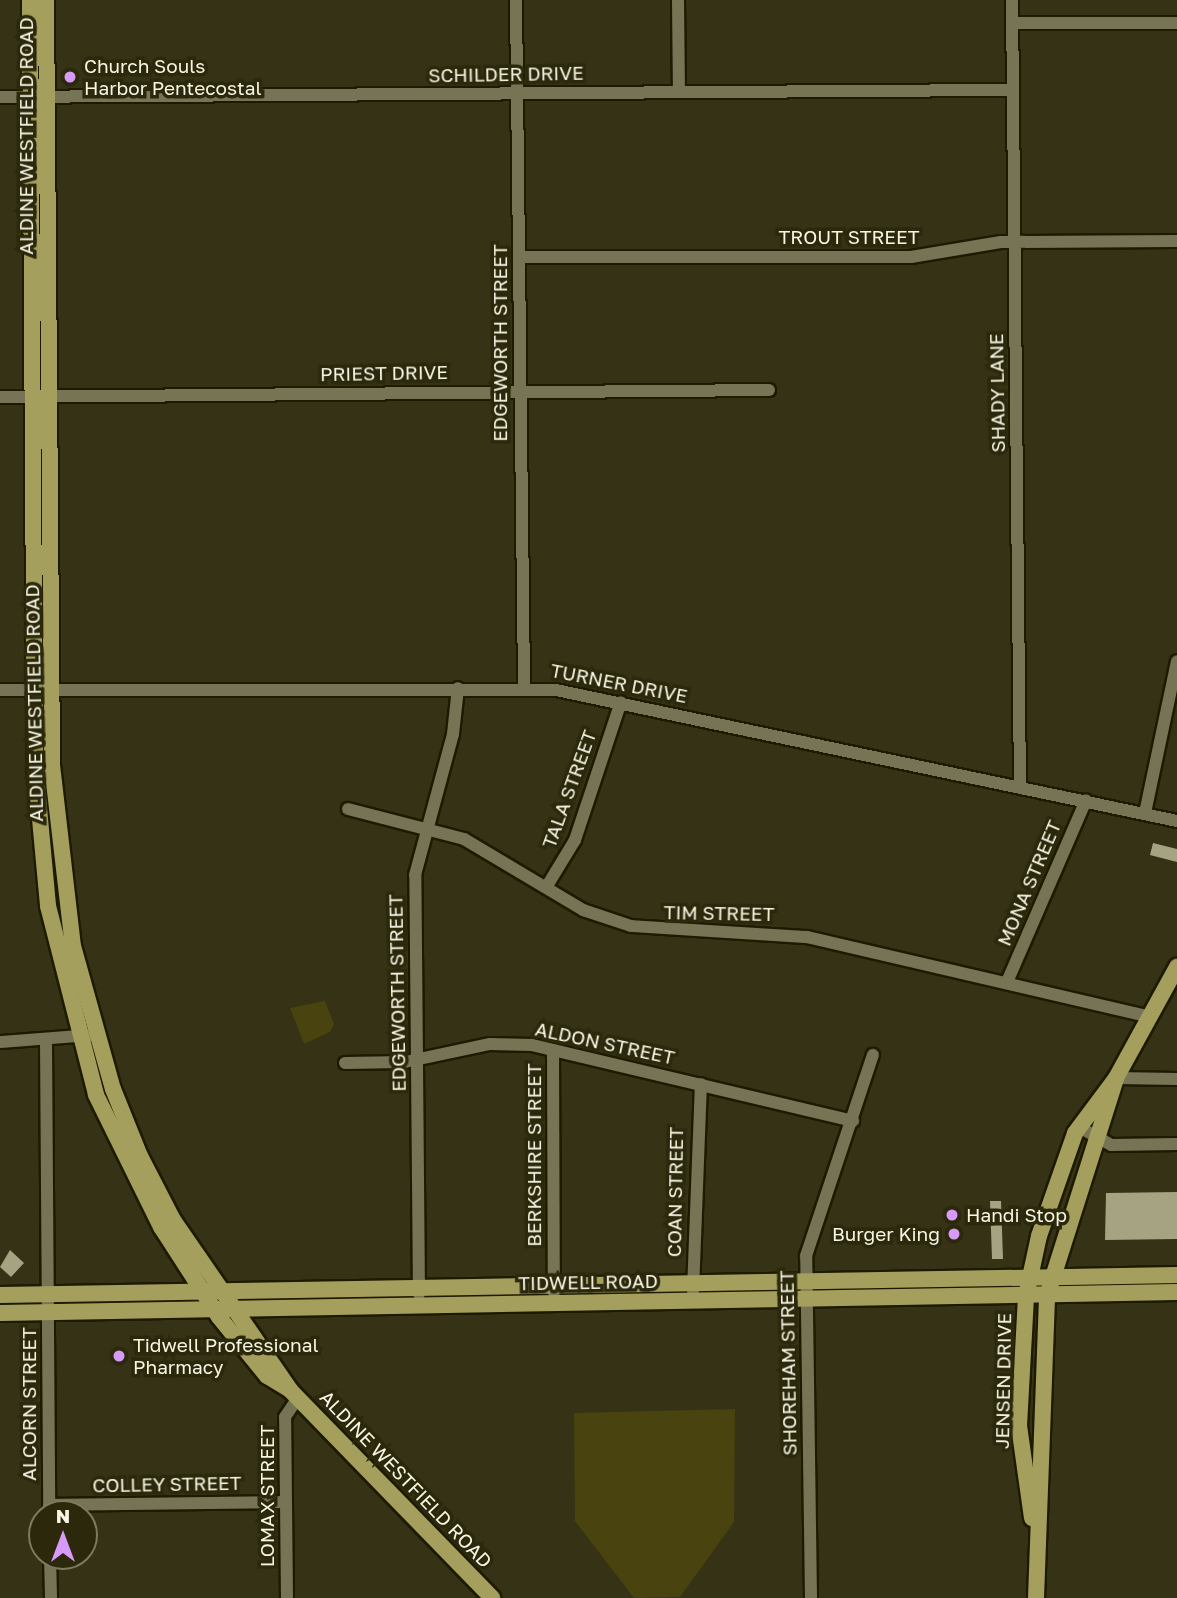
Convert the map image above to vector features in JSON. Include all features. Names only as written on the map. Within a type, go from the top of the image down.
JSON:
[{"type":"main road","name":"ALDINE WESTFIELD ROAD","points":[[30,0],[32,397],[35,540],[43,690],[44,876],[80,1037],[96,1095],[213,1293],[231,1309],[294,1394],[492,1598]]},
{"type":"main road","name":"ALDINE WESTFIELD ROAD","points":[[46,0],[51,540],[43,690],[66,903],[98,1034],[133,1159]]},
{"type":"main road","points":[[31,245],[48,245]]},
{"type":"main road","points":[[35,540],[51,540]]},
{"type":"main road","name":"JENSEN DRIVE","points":[[1035,1537],[1020,1426],[1026,1296],[1039,1236],[1079,1126],[1116,1079],[1177,967]]},
{"type":"main road","name":"JENSEN DRIVE","points":[[1036,1598],[1035,1537],[1047,1296],[1116,1079]]},
{"type":"main road","name":"TIDWELL ROAD","points":[[554,1295],[693,1284],[1177,1275]]},
{"type":"main road","points":[[1160,1276],[1160,1293]]},
{"type":"main road","name":"TIDWELL ROAD","points":[[0,1295],[554,1295],[692,1301],[804,1302],[1177,1292]]},
{"type":"main road","name":"ALDINE WESTFIELD ROAD","points":[[213,1293],[214,1310],[267,1376],[294,1394]]},
{"type":"main road","name":"TIDWELL ROAD","points":[[0,1313],[214,1310],[419,1297]]},
{"type":"street","name":"EDGEWORTH STREET","points":[[516,0],[520,257],[518,391],[524,687]]},
{"type":"street","points":[[678,0],[679,92]]},
{"type":"street","name":"SHADY LANE","points":[[1012,0],[1020,786]]},
{"type":"street","points":[[1012,23],[1177,23]]},
{"type":"street","name":"SCHILDER DRIVE","points":[[0,97],[1013,90]]},
{"type":"street","name":"TROUT STREET","points":[[520,257],[911,257],[1015,242],[1177,241]]},
{"type":"street","name":"PRIEST DRIVE","points":[[0,397],[769,390]]},
{"type":"street","points":[[1144,813],[1177,661]]},
{"type":"street","name":"TURNER DRIVE","points":[[0,690],[524,687],[621,702],[1177,821]]},
{"type":"street","name":"EDGEWORTH STREET","points":[[419,1297],[415,875],[426,825],[453,734],[458,688]]},
{"type":"street","name":"TALA STREET","points":[[547,886],[575,840],[621,702]]},
{"type":"street","name":"MONA STREET","points":[[1007,982],[1086,800]]},
{"type":"street","name":"TIM STREET","points":[[348,809],[426,825],[491,851],[583,910],[631,926],[789,934],[1150,1017]]},
{"type":"street","points":[[0,1042],[46,1042],[98,1034]]},
{"type":"street","name":"ALCORN STREET","points":[[46,1042],[49,1500]]},
{"type":"street","name":"ALDON STREET","points":[[345,1063],[416,1061],[489,1044],[554,1050],[853,1121]]},
{"type":"street","name":"BERKSHIRE STREET","points":[[554,1050],[554,1295]]},
{"type":"street","name":"SHOREHAM STREET","points":[[811,1598],[804,1284],[809,1241],[853,1121],[873,1055]]},
{"type":"street","points":[[1116,1079],[1177,1079]]},
{"type":"street","name":"COAN STREET","points":[[692,1301],[701,1084]]},
{"type":"street","points":[[1079,1126],[1097,1139],[1177,1144]]},
{"type":"street","name":"LOMAX STREET","points":[[287,1598],[285,1418],[294,1394]]},
{"type":"street","name":"COLLEY STREET","points":[[98,1508],[285,1502]]},
{"type":"street","points":[[50,1570],[51,1598]]},
{"type":"shaded area","points":[[325,1001],[334,1024],[330,1032],[304,1044],[290,1008]]},
{"type":"shaded area","points":[[735,1409],[734,1522],[680,1597],[634,1598],[575,1521],[574,1413]]},
{"type":"building","points":[[1153,843],[1177,849],[1177,862],[1150,855]]},
{"type":"building","points":[[1177,1192],[1177,1239],[1105,1240],[1106,1193]]},
{"type":"building","points":[[990,1201],[1001,1201],[1003,1259],[992,1259]]},
{"type":"building","points":[[10,1250],[24,1263],[11,1277],[0,1267]]},
{"type":"place","name":"Church Souls Harbor Pentecostal","points":[[70,77]]},
{"type":"place","name":"Handi Stop","points":[[952,1215]]},
{"type":"place","name":"Burger King","points":[[954,1234]]},
{"type":"place","name":"Tidwell Professional Pharmacy","points":[[119,1356]]}]
